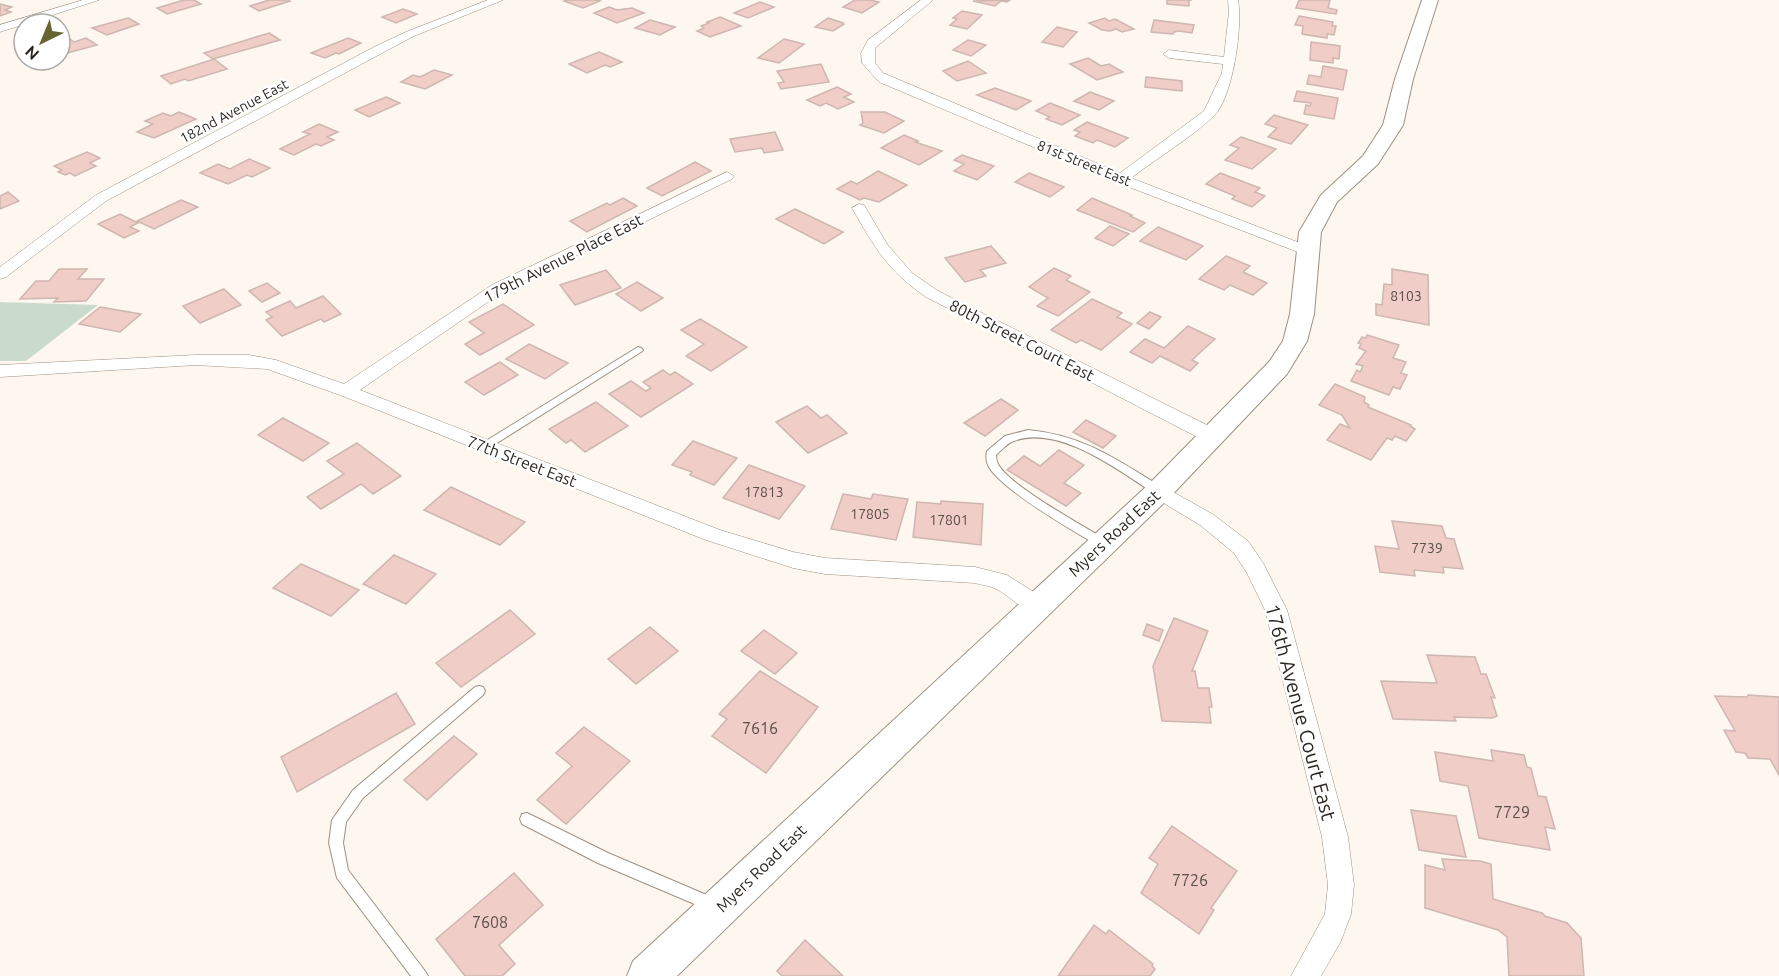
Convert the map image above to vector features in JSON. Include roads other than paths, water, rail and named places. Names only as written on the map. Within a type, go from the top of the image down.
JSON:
[{"type":"street","points":[[0,29],[94,0]]},
{"type":"street","name":"182nd Avenue East","points":[[0,274],[100,198],[390,44],[498,0]]},
{"type":"street","name":"81st Street East","points":[[928,0],[872,42],[866,54],[867,62],[877,74],[891,84],[1121,179],[1308,251]]},
{"type":"street","points":[[1121,179],[1210,113],[1228,73],[1235,12],[1233,0]]},
{"type":"street","name":"Myers Road East","points":[[648,976],[1037,604],[1159,491],[1214,437],[1278,368],[1295,341],[1302,314],[1310,232],[1319,211],[1328,199],[1371,160],[1393,125],[1404,80],[1430,0]]},
{"type":"street","points":[[1169,54],[1229,61]]},
{"type":"street","name":"179th Avenue Place East","points":[[346,391],[498,288],[727,176]]},
{"type":"street","name":"80th Street Court East","points":[[859,208],[881,246],[906,276],[932,294],[1214,437]]},
{"type":"street","name":"77th Street East","points":[[0,371],[196,360],[249,361],[288,370],[346,391],[713,535],[793,560],[825,566],[975,575],[1000,581],[1037,604]]},
{"type":"street","name":"176th Avenue Court East","points":[[1159,491],[1207,520],[1241,547],[1256,568],[1276,610],[1335,837],[1341,885],[1338,914],[1331,931],[1305,976]]},
{"type":"lane","points":[[485,447],[638,350]]},
{"type":"lane","points":[[1102,543],[1031,497],[999,473],[992,463],[991,454],[995,449],[1006,440],[1046,433],[1073,440],[1159,491]]},
{"type":"lane","points":[[420,976],[342,873],[336,843],[339,820],[358,794],[479,691]]},
{"type":"lane","points":[[527,819],[603,858],[719,908]]}]
